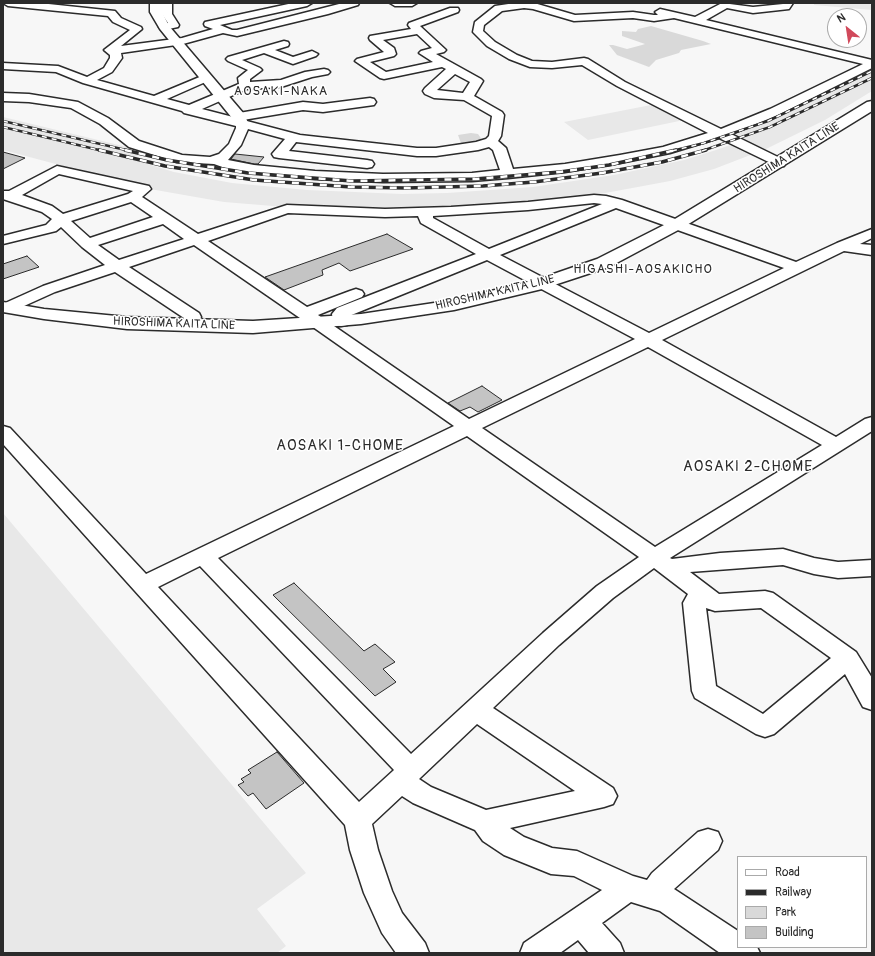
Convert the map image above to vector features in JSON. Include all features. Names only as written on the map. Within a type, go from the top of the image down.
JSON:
[{"type":"main road","points":[[156,3],[156,12],[164,27],[240,121]]},
{"type":"main road","name":"HIROSHIMA KAITA LINE","points":[[5,307],[44,314],[127,323],[253,327],[312,318],[341,321],[454,305],[542,284],[603,263],[676,225],[872,105]]},
{"type":"street","points":[[8,3],[111,14],[117,20],[137,29],[110,50],[116,58],[108,70],[87,81]]},
{"type":"street","points":[[164,27],[174,25],[167,14],[167,3]]},
{"type":"street","points":[[307,3],[209,24],[231,33],[237,33],[324,12],[354,3]]},
{"type":"street","points":[[395,3],[412,3]]},
{"type":"street","points":[[698,20],[723,4],[753,10],[785,7],[788,3]]},
{"type":"street","points":[[673,15],[654,18],[633,14],[574,18],[534,6],[524,5],[499,8],[479,24],[478,32],[491,44],[513,57],[530,64],[552,65],[584,61],[621,84],[779,163]]},
{"type":"street","points":[[630,5],[698,20],[872,64]]},
{"type":"street","points":[[454,10],[413,25],[440,50],[425,53],[477,81],[467,96]]},
{"type":"street","points":[[112,51],[176,42],[222,30]]},
{"type":"street","points":[[419,31],[374,38],[390,50],[390,54],[361,61],[384,76],[448,66]]},
{"type":"street","points":[[245,86],[244,78],[256,70],[232,59],[284,44]]},
{"type":"street","points":[[265,50],[293,61],[312,54]]},
{"type":"street","points":[[4,97],[29,98],[74,105],[104,121],[132,142],[150,150],[182,159],[215,160],[240,167],[315,176],[354,178],[443,178],[508,174],[564,168],[620,159],[679,146],[721,133],[774,112],[872,64]]},
{"type":"street","points":[[3,66],[58,69],[87,81],[188,110],[240,121],[293,138],[417,152],[450,150],[478,146],[492,142],[495,136],[498,115],[467,96],[434,94],[429,91],[448,66]]},
{"type":"street","points":[[4,97],[42,68]]},
{"type":"street","points":[[188,110],[245,86],[281,83],[309,74],[324,72]]},
{"type":"street","points":[[154,100],[206,78]]},
{"type":"street","points":[[240,121],[303,106],[323,108],[370,102]]},
{"type":"street","points":[[215,160],[224,157],[235,145],[242,128],[240,121]]},
{"type":"street","points":[[293,138],[279,154],[367,164]]},
{"type":"street","points":[[492,142],[499,148],[508,174]]},
{"type":"street","points":[[315,176],[414,155],[417,152]]},
{"type":"street","points":[[3,240],[52,228],[61,220],[133,197],[144,189],[57,170],[7,195]]},
{"type":"street","points":[[7,195],[46,209],[56,215],[87,244],[192,317],[189,325]]},
{"type":"street","points":[[133,197],[312,318],[660,562],[715,603],[765,599],[848,658],[872,700]]},
{"type":"street","points":[[5,307],[49,289],[287,209],[385,213],[528,206],[594,199],[606,200],[798,268]]},
{"type":"street","points":[[312,318],[482,250],[616,203]]},
{"type":"street","points":[[425,211],[426,220],[542,284],[649,340],[836,445]]},
{"type":"street","points":[[87,244],[166,218]]},
{"type":"street","points":[[143,585],[202,555],[842,246],[872,233]]},
{"type":"street","points":[[842,246],[872,250]]},
{"type":"street","points":[[341,321],[340,314],[343,312],[482,250]]},
{"type":"street","points":[[358,820],[551,640],[606,592],[660,562],[836,445],[872,423]]},
{"type":"street","points":[[3,432],[358,820],[364,850],[378,893],[392,923],[414,953]]},
{"type":"street","points":[[202,555],[422,795],[485,822],[493,832],[514,846],[551,861],[578,864],[640,892],[668,900],[737,947]]},
{"type":"street","points":[[660,562],[783,558],[814,566],[838,570],[872,568]]},
{"type":"street","points":[[701,592],[694,603],[704,691],[765,727],[848,658]]},
{"type":"street","points":[[476,710],[604,796],[485,822]]},
{"type":"street","points":[[535,953],[580,922],[662,882],[708,841]]},
{"type":"street","points":[[580,922],[609,953]]},
{"type":"shaded area","points":[[814,3],[869,3],[872,6],[872,10],[867,10],[867,8],[814,5]]},
{"type":"shaded area","points":[[872,69],[872,91],[825,120],[766,149],[714,169],[670,181],[546,202],[401,210],[273,206],[224,202],[150,189],[3,150],[3,117],[127,147],[144,153],[131,159],[174,172],[232,183],[307,190],[402,194],[447,193],[533,187],[614,175],[684,160],[742,141],[728,133],[804,102]]},
{"type":"shaded area","points":[[651,105],[659,106],[684,120],[588,140],[564,122]]},
{"type":"shaded area","points":[[3,513],[306,873],[257,909],[286,946],[277,953],[3,953]]},
{"type":"green space","points":[[651,26],[711,44],[681,50],[679,53],[656,60],[649,67],[617,55],[609,45],[627,49],[645,44],[622,36],[622,31],[636,32],[638,29]]},
{"type":"green space","points":[[471,133],[478,134],[483,141],[462,146],[458,135]]},
{"type":"building","points":[[3,152],[25,158],[3,169]]},
{"type":"building","points":[[235,154],[264,157],[258,164],[254,164],[231,159]]},
{"type":"building","points":[[387,234],[413,249],[350,271],[339,263],[322,270],[323,275],[284,290],[265,277]]},
{"type":"building","points":[[27,256],[39,267],[3,279],[3,264]]},
{"type":"building","points":[[482,386],[502,400],[478,412],[470,407],[460,411],[448,403]]},
{"type":"building","points":[[294,583],[364,651],[375,644],[395,662],[383,669],[396,682],[375,696],[273,595]]},
{"type":"building","points":[[277,752],[304,783],[266,809],[253,793],[248,796],[238,785],[244,782],[241,779],[251,773],[248,770]]},
{"type":"railway","points":[[676,150],[704,143],[768,121],[872,71]]},
{"type":"railway","points":[[702,151],[770,127],[872,78]]},
{"type":"railway","points":[[3,121],[130,151]]},
{"type":"railway","points":[[3,127],[103,151]]},
{"type":"railway","points":[[99,150],[165,166],[254,180],[351,187],[406,188],[483,186],[534,182],[602,173],[662,162],[706,150]]},
{"type":"railway","points":[[125,150],[167,160],[248,173],[352,181],[475,179],[560,172],[609,165],[676,150]]},
{"type":"railway","points":[[672,151],[676,150]]},
{"type":"district","name":"AOSAKI-NAKA","points":[[281,92]]},
{"type":"district","name":"HIGASHI-AOSAKICHO","points":[[643,270]]},
{"type":"district","name":"AOSAKI 1-CHOME","points":[[340,446]]},
{"type":"district","name":"AOSAKI 2-CHOME","points":[[748,467]]}]
